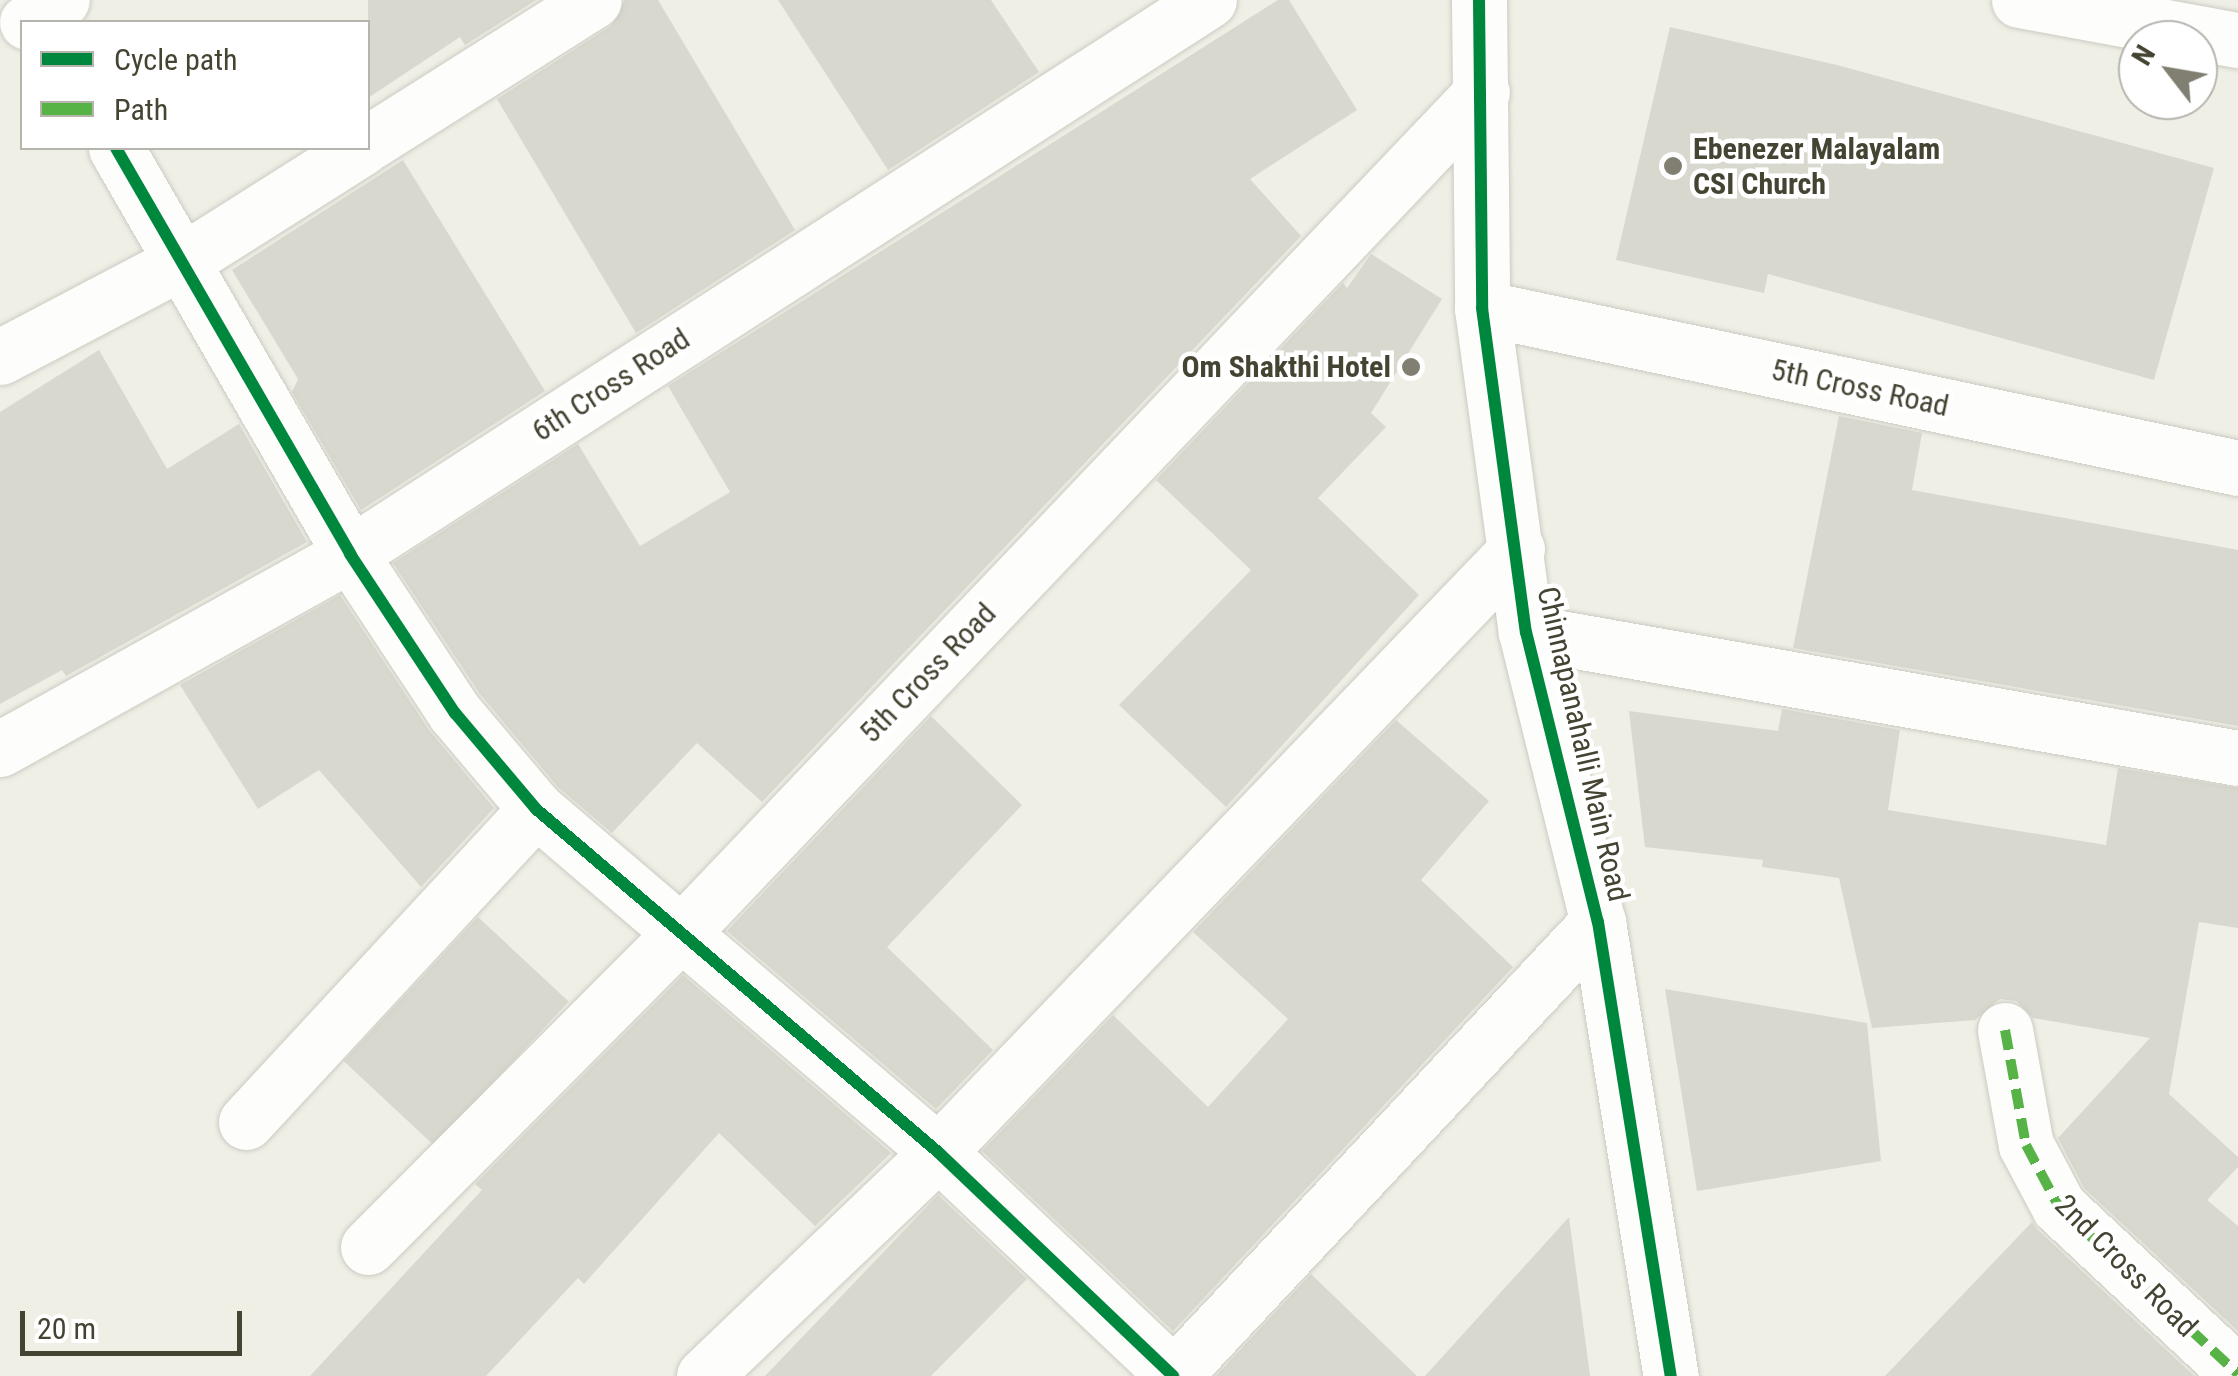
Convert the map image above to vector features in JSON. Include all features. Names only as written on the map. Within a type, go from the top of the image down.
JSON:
[{"type":"street","points":[[370,142],[594,0]]},
{"type":"street","name":"6th Cross Road","points":[[0,749],[350,554],[1209,0]]},
{"type":"street","name":"Chinnapanahalli Main Road","points":[[1480,0],[1482,308],[1526,632],[1598,922],[1670,1376]]},
{"type":"street","points":[[2018,0],[2238,40]]},
{"type":"street","name":"5th Cross Road","points":[[368,1247],[684,930],[1482,92]]},
{"type":"street","points":[[117,150],[350,554],[456,713],[536,809],[684,930],[938,1152],[1174,1376],[1598,922]]},
{"type":"street","points":[[0,357],[181,262],[358,150]]},
{"type":"street","name":"5th Cross Road","points":[[1482,308],[2238,468]]},
{"type":"street","points":[[704,1376],[938,1152],[1517,549]]},
{"type":"street","points":[[1526,632],[2238,758]]},
{"type":"street","points":[[246,1122],[536,809]]},
{"type":"street","name":"2nd Cross Road","points":[[2005,1030],[2026,1145],[2059,1207],[2238,1374]]},
{"type":"building","points":[[368,0],[536,0],[465,45],[460,37],[370,97]]},
{"type":"building","points":[[625,0],[658,0],[795,230],[636,333],[497,99],[611,26]]},
{"type":"building","points":[[778,0],[991,0],[1039,72],[888,170]]},
{"type":"building","points":[[1278,0],[1289,0],[1357,110],[1250,179],[1301,236],[762,802],[697,743],[612,833],[558,787],[480,694],[393,563],[578,444],[640,546],[730,492],[668,386]]},
{"type":"building","points":[[1670,27],[1837,65],[2214,168],[2154,380],[1768,274],[1764,293],[1616,260]]},
{"type":"building","points":[[403,160],[545,391],[361,510],[292,392],[298,379],[232,270]]},
{"type":"building","points":[[1371,254],[1442,299],[1371,413],[1386,427],[1318,498],[1419,595],[1226,807],[1119,705],[1251,570],[1156,480],[1343,283],[1347,288]]},
{"type":"building","points":[[99,350],[167,469],[239,424],[307,542],[66,676],[62,670],[0,704],[0,412]]},
{"type":"building","points":[[1839,416],[1922,433],[1912,490],[2238,550],[2238,726],[1793,648]]},
{"type":"building","points":[[340,595],[429,730],[494,808],[421,887],[319,770],[258,809],[180,685]]},
{"type":"building","points":[[1782,709],[1900,730],[1888,810],[2106,845],[2118,768],[2238,788],[2238,928],[2199,922],[2169,1094],[2238,1157],[2238,1167],[2207,1200],[2238,1226],[2238,1331],[2084,1188],[2058,1138],[2150,1038],[2033,1018],[2016,1001],[2000,999],[1975,1020],[1872,1028],[1839,878],[1762,867],[1763,860],[1645,847],[1629,711],[1778,731]]},
{"type":"building","points":[[931,716],[1022,805],[887,947],[993,1050],[936,1109],[727,931]]},
{"type":"building","points":[[1396,720],[1489,801],[1421,880],[1513,967],[1173,1331],[982,1151],[1113,1015],[1208,1107],[1288,1019],[1193,932]]},
{"type":"building","points":[[478,917],[569,1002],[434,1146],[344,1061]]},
{"type":"building","points":[[683,975],[891,1153],[815,1226],[719,1133],[584,1284],[578,1278],[486,1376],[310,1376],[482,1190],[475,1184]]},
{"type":"building","points":[[1665,989],[1867,1023],[1881,1161],[1697,1191]]},
{"type":"building","points":[[938,1195],[1027,1279],[931,1376],[765,1376]]},
{"type":"building","points":[[1569,1217],[1590,1376],[1425,1376]]},
{"type":"building","points":[[2032,1222],[2038,1230],[2194,1376],[1885,1376]]},
{"type":"building","points":[[1311,1274],[1417,1376],[1216,1376]]},
{"type":"marked path","points":[[2005,1030],[2026,1145],[2059,1207],[2238,1374]]},
{"type":"cycle path","points":[[1479,0],[1482,308],[1526,632],[1598,922],[1671,1376]]},
{"type":"cycle path","points":[[117,150],[350,554],[455,713],[536,809],[938,1152],[1173,1376]]},
{"type":"place","name":"Ebenezer Malayalam CSI Church","points":[[1673,166]]},
{"type":"place","name":"Om Shakthi Hotel","points":[[1411,367]]}]
